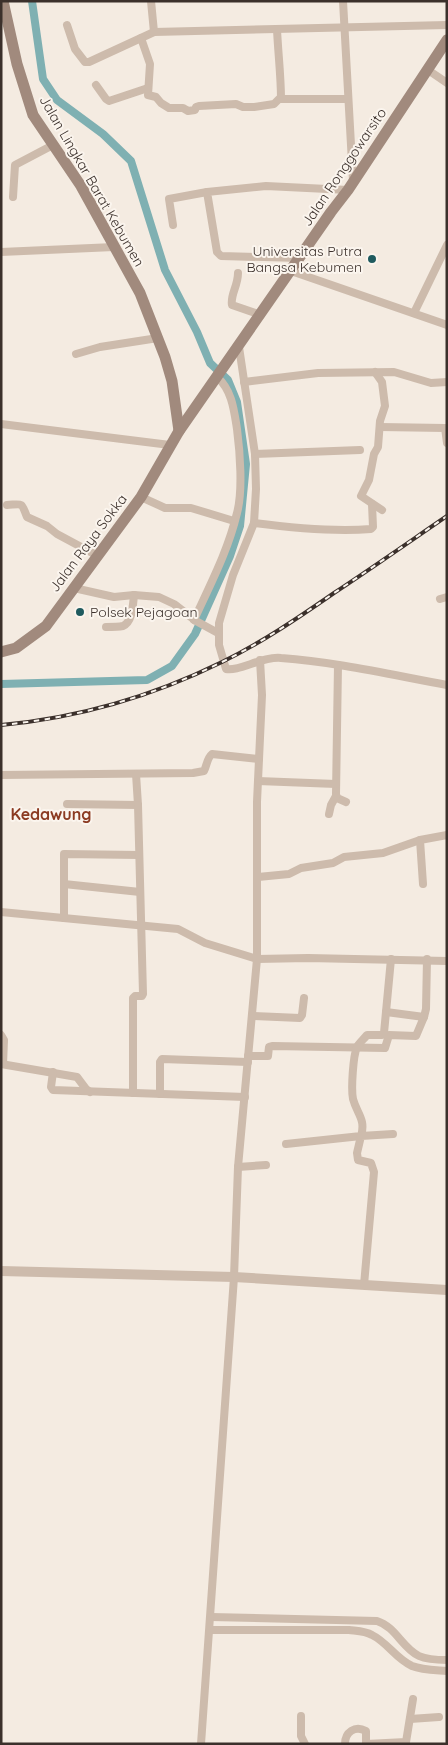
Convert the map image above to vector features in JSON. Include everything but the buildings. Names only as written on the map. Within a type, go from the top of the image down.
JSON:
[{"type":"main road","name":"Jalan Lingkar Barat Kebumen","points":[[3,1],[17,64],[34,115],[81,186],[140,293],[158,338],[172,381],[179,431]]},
{"type":"main road","name":"Jalan Ronggowarsito","points":[[179,431],[190,418],[351,187],[447,40]]},
{"type":"main road","points":[[176,410],[190,418]]},
{"type":"main road","name":"Jalan Raya Sokka","points":[[1,652],[16,648],[46,626],[142,497],[179,431]]},
{"type":"street","points":[[151,1],[154,32]]},
{"type":"street","points":[[173,225],[169,199],[207,192],[266,186],[351,187],[343,1]]},
{"type":"street","points":[[67,24],[75,48],[87,62],[154,32],[447,25]]},
{"type":"street","points":[[277,29],[281,99]]},
{"type":"street","points":[[141,38],[150,64],[148,96],[155,97],[169,108],[183,108],[188,111],[195,110],[196,106],[236,104],[244,107],[254,107],[274,104],[281,99],[348,99]]},
{"type":"street","points":[[428,70],[447,83]]},
{"type":"street","points":[[96,85],[106,100],[109,101],[148,88]]},
{"type":"street","points":[[13,197],[15,166],[53,145]]},
{"type":"street","points":[[207,192],[217,252],[221,256],[300,258]]},
{"type":"street","points":[[414,313],[447,245]]},
{"type":"street","points":[[1,252],[114,247]]},
{"type":"street","points":[[291,271],[447,326]]},
{"type":"street","points":[[238,274],[238,285],[231,302],[232,305],[261,315]]},
{"type":"street","points":[[76,354],[100,347],[158,338]]},
{"type":"street","points":[[238,347],[255,454],[256,489],[254,523],[233,575],[219,622],[219,645],[226,669],[234,670],[260,660],[280,657],[338,665],[447,685]]},
{"type":"street","points":[[244,382],[318,373],[375,372],[398,372],[431,383],[447,382]]},
{"type":"street","points":[[375,372],[382,382],[385,406],[380,417],[378,446],[373,458],[369,480],[361,494],[362,497],[382,510]]},
{"type":"street","points":[[195,621],[221,562],[237,514],[239,497],[240,450],[235,414],[230,395],[220,373]]},
{"type":"street","points":[[1,424],[170,445]]},
{"type":"street","points":[[380,427],[445,428],[447,443]]},
{"type":"street","points":[[255,454],[360,450]]},
{"type":"street","points":[[142,497],[165,508],[191,508],[234,521]]},
{"type":"street","points":[[254,523],[300,528],[372,529],[372,504]]},
{"type":"street","points":[[7,505],[22,505],[26,517],[46,526],[98,556]]},
{"type":"street","points":[[74,588],[114,596],[134,595],[168,601],[195,621],[218,633]]},
{"type":"street","points":[[106,627],[124,626],[127,623],[134,595]]},
{"type":"street","points":[[201,1744],[234,1277],[238,1167],[257,959],[258,781],[262,695],[260,660]]},
{"type":"street","points":[[329,814],[331,804],[336,796],[338,665]]},
{"type":"street","points":[[1,776],[204,771],[212,754],[259,759]]},
{"type":"street","points":[[133,1093],[133,998],[143,994],[136,774]]},
{"type":"street","points":[[258,781],[336,784]]},
{"type":"street","points":[[336,796],[339,800],[346,802]]},
{"type":"street","points":[[67,804],[138,805]]},
{"type":"street","points":[[258,877],[289,874],[300,868],[333,863],[344,857],[384,853],[420,840],[447,835]]},
{"type":"street","points":[[420,840],[424,884]]},
{"type":"street","points":[[64,918],[64,854],[139,855]]},
{"type":"street","points":[[64,884],[140,892]]},
{"type":"street","points":[[1,912],[178,929],[208,944],[257,959],[427,959],[447,961]]},
{"type":"street","points":[[364,1285],[374,1172],[371,1163],[358,1160],[362,1121],[353,1098],[352,1087],[357,1048],[367,1035],[383,1034],[390,959]]},
{"type":"street","points":[[160,1094],[160,1062],[162,1059],[248,1059],[268,1056],[269,1047],[273,1046],[385,1048],[389,1035],[416,1036],[426,1009],[427,959]]},
{"type":"street","points":[[253,1016],[300,1018],[304,998]]},
{"type":"street","points":[[386,1012],[424,1017]]},
{"type":"street","points":[[1,1035],[4,1040],[2,1064],[77,1077],[90,1092]]},
{"type":"street","points":[[53,1072],[51,1087],[53,1090],[245,1097]]},
{"type":"street","points":[[286,1144],[394,1134]]},
{"type":"street","points":[[238,1167],[266,1166]]},
{"type":"street","points":[[1,1271],[234,1277],[447,1290]]},
{"type":"street","points":[[210,1624],[369,1621],[384,1623],[388,1636],[410,1665],[447,1671]]},
{"type":"street","points":[[210,1624],[349,1630],[388,1636],[416,1655],[432,1660],[447,1660]]},
{"type":"street","points":[[345,1744],[345,1736],[348,1732],[358,1729],[366,1731],[366,1744],[405,1743],[407,1741],[413,1700]]},
{"type":"street","points":[[301,1716],[301,1736],[305,1744]]},
{"type":"street","points":[[410,1720],[439,1717]]},
{"type":"waterway","points":[[1,684],[147,680],[172,666],[195,634],[230,556],[240,526],[246,464],[237,402],[228,380],[210,363],[197,332],[165,270],[131,161],[103,134],[57,100],[43,79],[32,1]]},
{"type":"railway","points":[[1,725],[58,717],[115,704],[169,685],[222,662],[251,647],[293,621],[447,516]]},
{"type":"place","name":"Universitas Putra Bangsa Kebumen","points":[[372,259]]},
{"type":"place","name":"Polsek Pejagoan","points":[[80,612]]},
{"type":"district","name":"Kedawung","points":[[51,814]]}]
